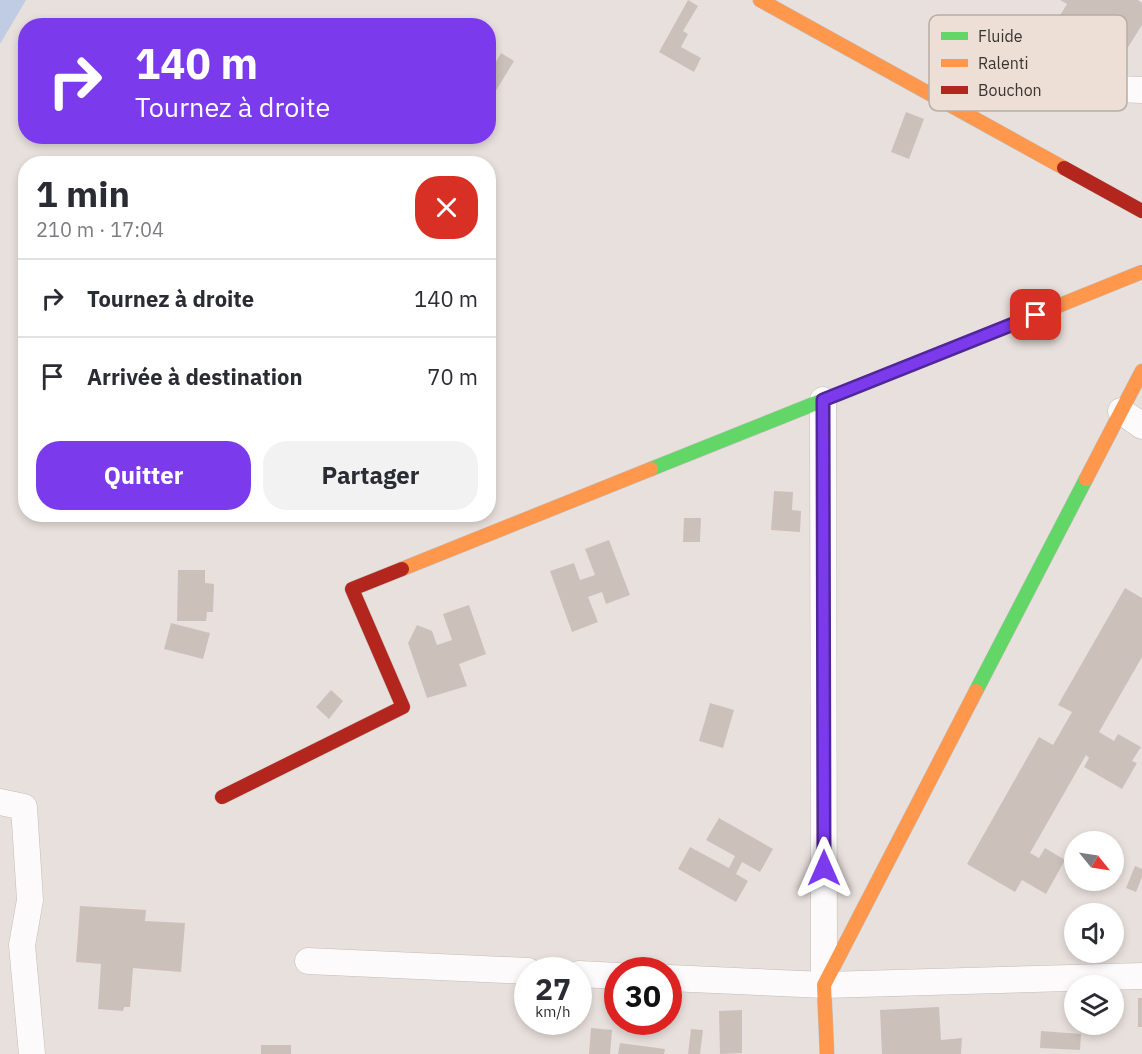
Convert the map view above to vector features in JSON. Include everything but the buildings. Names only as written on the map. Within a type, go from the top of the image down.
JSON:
[{"type":"street","points":[[760,0],[929,93]]},
{"type":"street","points":[[1127,89],[1142,90]]},
{"type":"street","points":[[961,111],[1142,211]]},
{"type":"street","points":[[222,797],[403,707],[352,590],[1142,272]]},
{"type":"street","points":[[824,985],[1142,371]]},
{"type":"street","points":[[823,400],[824,985],[827,1054]]},
{"type":"street","points":[[1122,411],[1142,426]]},
{"type":"street","points":[[0,801],[24,807],[30,900],[22,945],[32,1054]]},
{"type":"street","points":[[308,961],[514,970]]},
{"type":"street","points":[[682,979],[824,985],[1142,976]]},
{"type":"water","points":[[0,0],[26,0],[0,44]]},
{"type":"traffic: fast","points":[[651,469],[986,335]]},
{"type":"traffic: fast","points":[[976,691],[1086,479]]},
{"type":"traffic: slow","points":[[760,0],[929,93]]},
{"type":"traffic: slow","points":[[961,111],[1064,168]]},
{"type":"traffic: slow","points":[[986,335],[1142,272]]},
{"type":"traffic: slow","points":[[1086,479],[1142,371]]},
{"type":"traffic: slow","points":[[402,569],[651,469]]},
{"type":"traffic: slow","points":[[827,1054],[824,985],[976,691]]},
{"type":"traffic: jam","points":[[1064,168],[1142,211]]},
{"type":"traffic: jam","points":[[222,797],[403,707],[352,589],[402,569]]},
{"type":"route","points":[[824,868],[823,400],[1036,315]]}]
